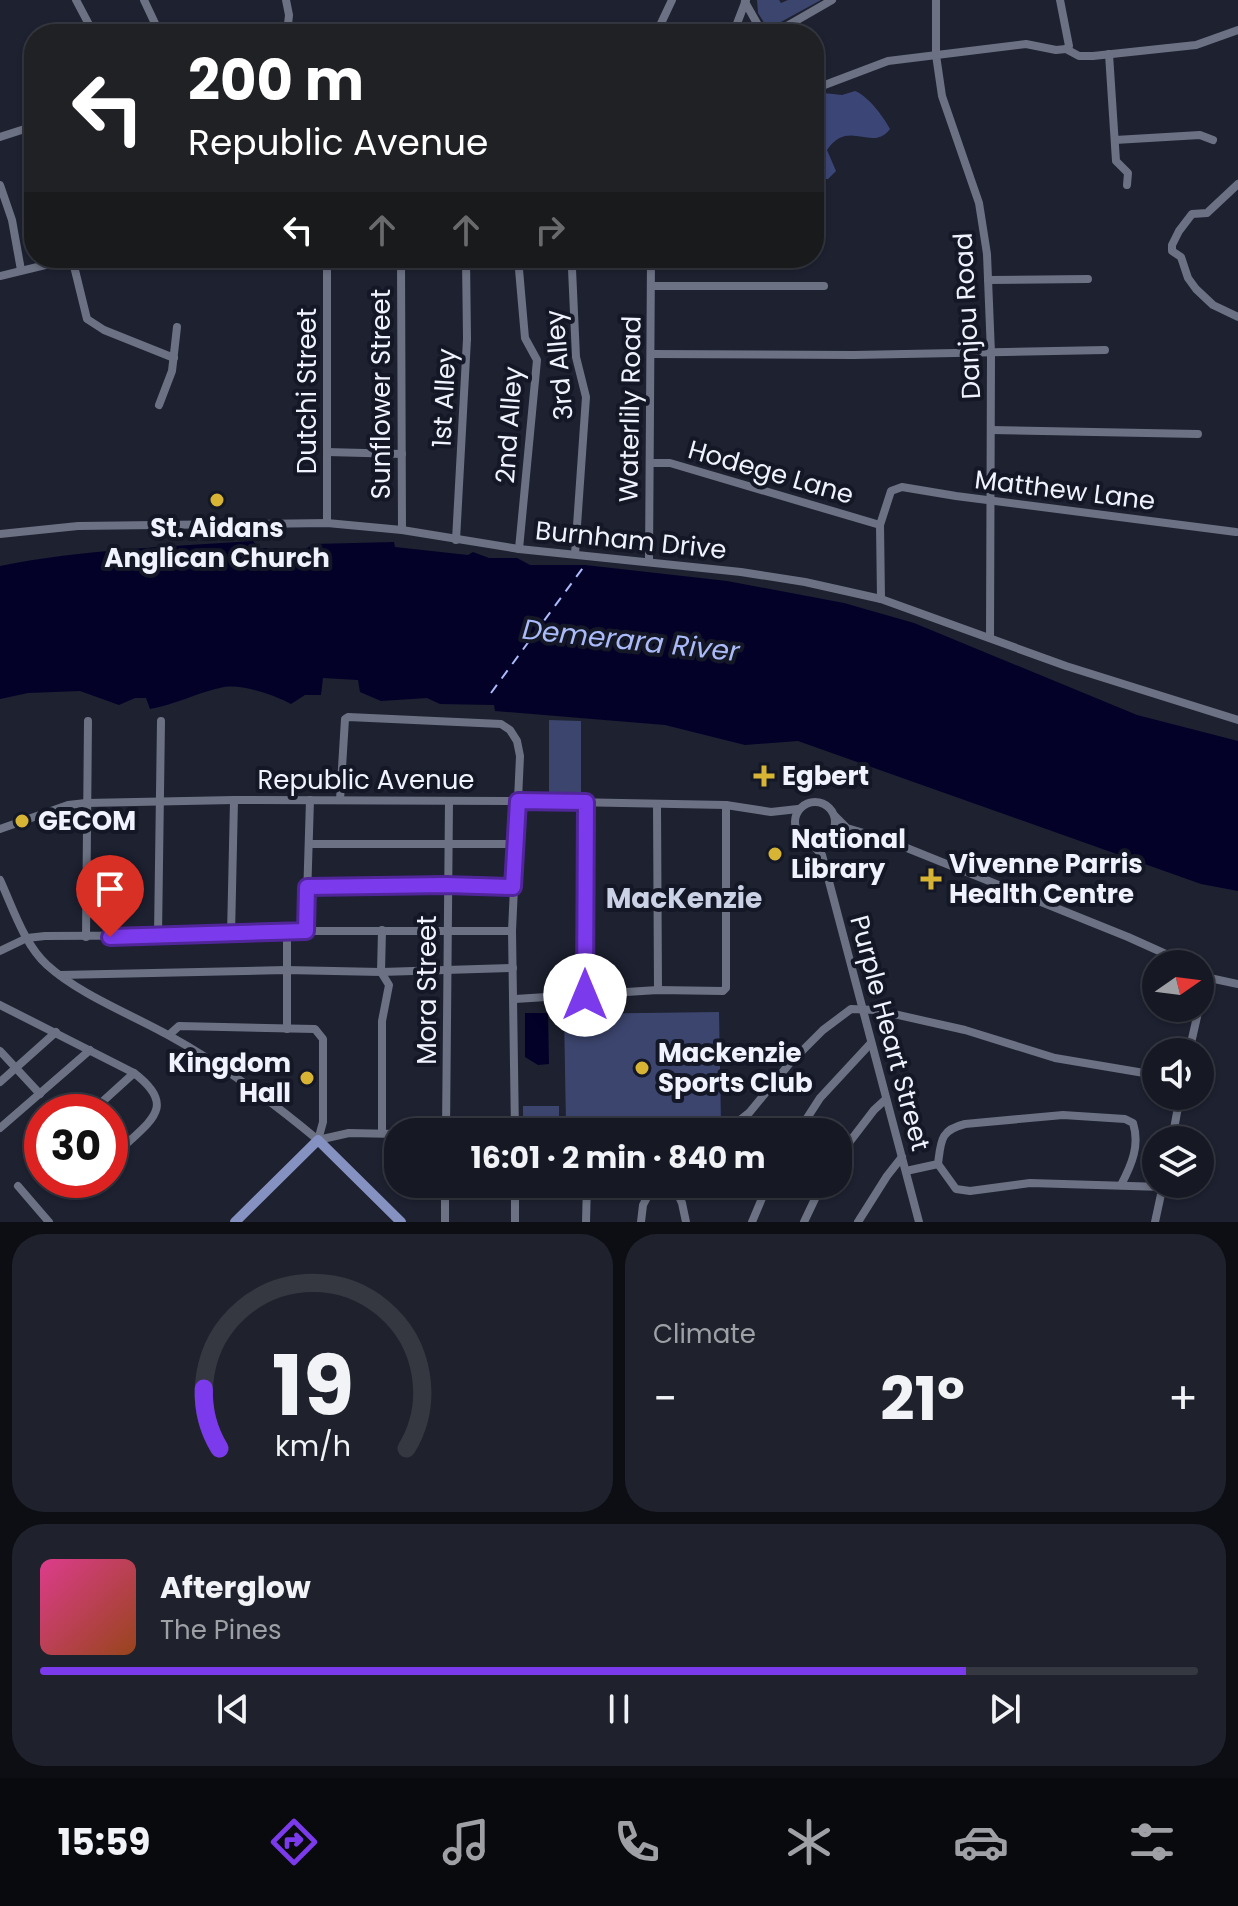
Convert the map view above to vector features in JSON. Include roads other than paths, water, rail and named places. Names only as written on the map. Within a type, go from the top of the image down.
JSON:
[{"type":"main road","points":[[235,1222],[318,1140],[401,1222]]},
{"type":"street","points":[[76,0],[89,24]]},
{"type":"street","points":[[144,0],[155,24]]},
{"type":"street","points":[[286,0],[288,24]]},
{"type":"street","points":[[661,24],[672,0]]},
{"type":"street","points":[[790,24],[832,0]]},
{"type":"street","name":"Danjou Road","points":[[936,0],[936,55],[942,96],[984,225],[991,353],[990,638]]},
{"type":"street","points":[[1060,0],[1069,46],[1066,49]]},
{"type":"street","points":[[737,24],[746,1]]},
{"type":"street","points":[[746,1],[758,24]]},
{"type":"street","points":[[824,85],[888,61],[1026,44],[1066,49],[1085,57],[1196,45],[1238,30]]},
{"type":"street","points":[[1109,54],[1116,161],[1128,173],[1127,185]]},
{"type":"street","points":[[0,137],[24,129]]},
{"type":"street","points":[[1115,140],[1200,135],[1213,140]]},
{"type":"street","points":[[1238,184],[1207,213],[1192,214],[1172,245],[1172,251],[1181,257],[1188,278],[1196,289],[1213,305],[1238,317]]},
{"type":"street","points":[[0,186],[12,220],[21,270]]},
{"type":"street","points":[[0,276],[30,268]]},
{"type":"street","points":[[75,268],[87,319],[104,330],[174,358]]},
{"type":"street","name":"Dutchi Street","points":[[327,268],[327,523]]},
{"type":"street","name":"Sunflower Street","points":[[401,268],[402,530]]},
{"type":"street","name":"1st Alley","points":[[456,540],[467,339],[466,268]]},
{"type":"street","name":"2nd Alley","points":[[519,268],[525,338],[537,360],[519,549]]},
{"type":"street","name":"Waterlily Road","points":[[649,561],[651,268]]},
{"type":"street","name":"3rd Alley","points":[[572,269],[576,357],[586,397],[575,554]]},
{"type":"street","points":[[988,280],[1088,279]]},
{"type":"street","points":[[651,286],[824,286]]},
{"type":"street","points":[[159,405],[174,358],[177,327]]},
{"type":"street","points":[[651,354],[1105,350]]},
{"type":"street","points":[[991,430],[1198,434]]},
{"type":"street","points":[[327,452],[402,454]]},
{"type":"street","name":"Hodege Lane","points":[[650,463],[670,463],[880,525]]},
{"type":"street","name":"Matthew Lane","points":[[880,525],[891,491],[902,487],[1236,532]]},
{"type":"street","name":"Burnham Drive","points":[[0,534],[78,526],[327,523],[402,530],[519,549],[766,576],[881,599],[1066,666],[1238,720]]},
{"type":"street","points":[[880,525],[881,599]]},
{"type":"street","points":[[340,800],[345,719],[353,716],[501,724],[510,730],[517,741],[520,772],[512,931],[515,1118]]},
{"type":"street","points":[[86,937],[88,721]]},
{"type":"street","points":[[158,936],[161,721]]},
{"type":"street","points":[[231,935],[234,800]]},
{"type":"street","points":[[306,931],[310,800]]},
{"type":"street","name":"Mora Street","points":[[446,1118],[449,801]]},
{"type":"street","name":"Republic Avenue","points":[[0,829],[68,805],[86,803],[518,801],[726,805],[783,811],[798,809]]},
{"type":"street","points":[[797,832],[798,809],[811,801],[819,801],[831,809],[847,828],[887,840],[1157,950]]},
{"type":"street","points":[[585,995],[586,802]]},
{"type":"street","points":[[657,804],[658,990]]},
{"type":"street","points":[[515,999],[658,990],[717,992],[726,988],[726,805]]},
{"type":"street","points":[[783,811],[797,832],[810,842],[847,828]]},
{"type":"street","points":[[822,855],[835,816]]},
{"type":"street","name":"Purple Heart Street","points":[[810,842],[822,855],[918,1221]]},
{"type":"street","points":[[309,844],[515,844]]},
{"type":"street","points":[[0,880],[35,952],[60,975],[221,1065],[318,1140]]},
{"type":"street","points":[[307,887],[513,887]]},
{"type":"street","points":[[318,1140],[349,1133],[382,1133],[382,1021],[389,985],[381,972],[382,930]]},
{"type":"street","points":[[287,931],[287,1029]]},
{"type":"street","points":[[0,951],[27,938],[45,936],[231,935],[287,931],[512,931]]},
{"type":"street","points":[[60,975],[513,968]]},
{"type":"street","points":[[1214,978],[1238,984]]},
{"type":"street","points":[[0,1005],[134,1073],[155,1093],[158,1112],[128,1142]]},
{"type":"street","points":[[743,1118],[823,1030],[851,1009],[862,1008],[965,1030],[1055,1058],[1142,1073]]},
{"type":"street","points":[[169,1035],[179,1026],[315,1029],[323,1039],[323,1122],[318,1140]]},
{"type":"street","points":[[0,1082],[56,1032]]},
{"type":"street","points":[[807,1118],[820,1098],[871,1043]]},
{"type":"street","points":[[0,1051],[40,1094],[90,1050]]},
{"type":"street","points":[[111,1094],[134,1073]]},
{"type":"street","points":[[852,1139],[886,1099]]},
{"type":"street","points":[[0,1128],[24,1108]]},
{"type":"street","points":[[1121,1185],[1132,1165],[1137,1135],[1133,1123],[1125,1119],[1063,1115],[965,1124],[951,1127],[945,1132],[940,1146],[938,1164],[956,1189],[970,1191],[1030,1183],[1142,1186]]},
{"type":"street","points":[[858,1222],[902,1157]]},
{"type":"street","points":[[906,1171],[938,1164]]},
{"type":"street","points":[[18,1186],[49,1222]]},
{"type":"street","points":[[445,1198],[445,1222]]},
{"type":"street","points":[[515,1198],[515,1222]]},
{"type":"street","points":[[586,1222],[587,1198]]},
{"type":"street","points":[[641,1222],[647,1198]]},
{"type":"street","points":[[680,1198],[686,1222]]},
{"type":"street","points":[[752,1222],[762,1198]]},
{"type":"street","points":[[804,1222],[815,1198]]},
{"type":"street","points":[[1155,1222],[1160,1198]]},
{"type":"water","name":"Demerara River","points":[[253,541],[259,548],[305,549],[314,544],[394,542],[395,547],[468,555],[473,552],[489,558],[517,558],[530,565],[585,565],[727,581],[844,603],[914,623],[1137,715],[1238,741],[1238,891],[1201,884],[798,741],[745,745],[665,725],[495,711],[494,705],[440,704],[427,698],[381,701],[360,692],[358,680],[323,678],[321,695],[305,695],[291,704],[258,691],[232,686],[150,709],[146,698],[135,698],[119,705],[80,691],[28,693],[0,699],[0,566],[94,552]]},
{"type":"water","points":[[525,1013],[548,1013],[549,1064],[538,1065],[525,1057]]},
{"type":"place","name":"St. Aidans Anglican Church","points":[[217,500]]},
{"type":"place","name":"Egbert","points":[[764,776]]},
{"type":"place","name":"GECOM","points":[[22,821]]},
{"type":"place","name":"National Library","points":[[775,854]]},
{"type":"place","name":"Vivenne Parris Health Centre","points":[[931,879]]},
{"type":"place","name":"Mackenzie Sports Club","points":[[642,1068]]},
{"type":"place","name":"Kingdom Hall","points":[[307,1078]]},
{"type":"district","name":"MacKenzie","points":[[684,898]]}]
